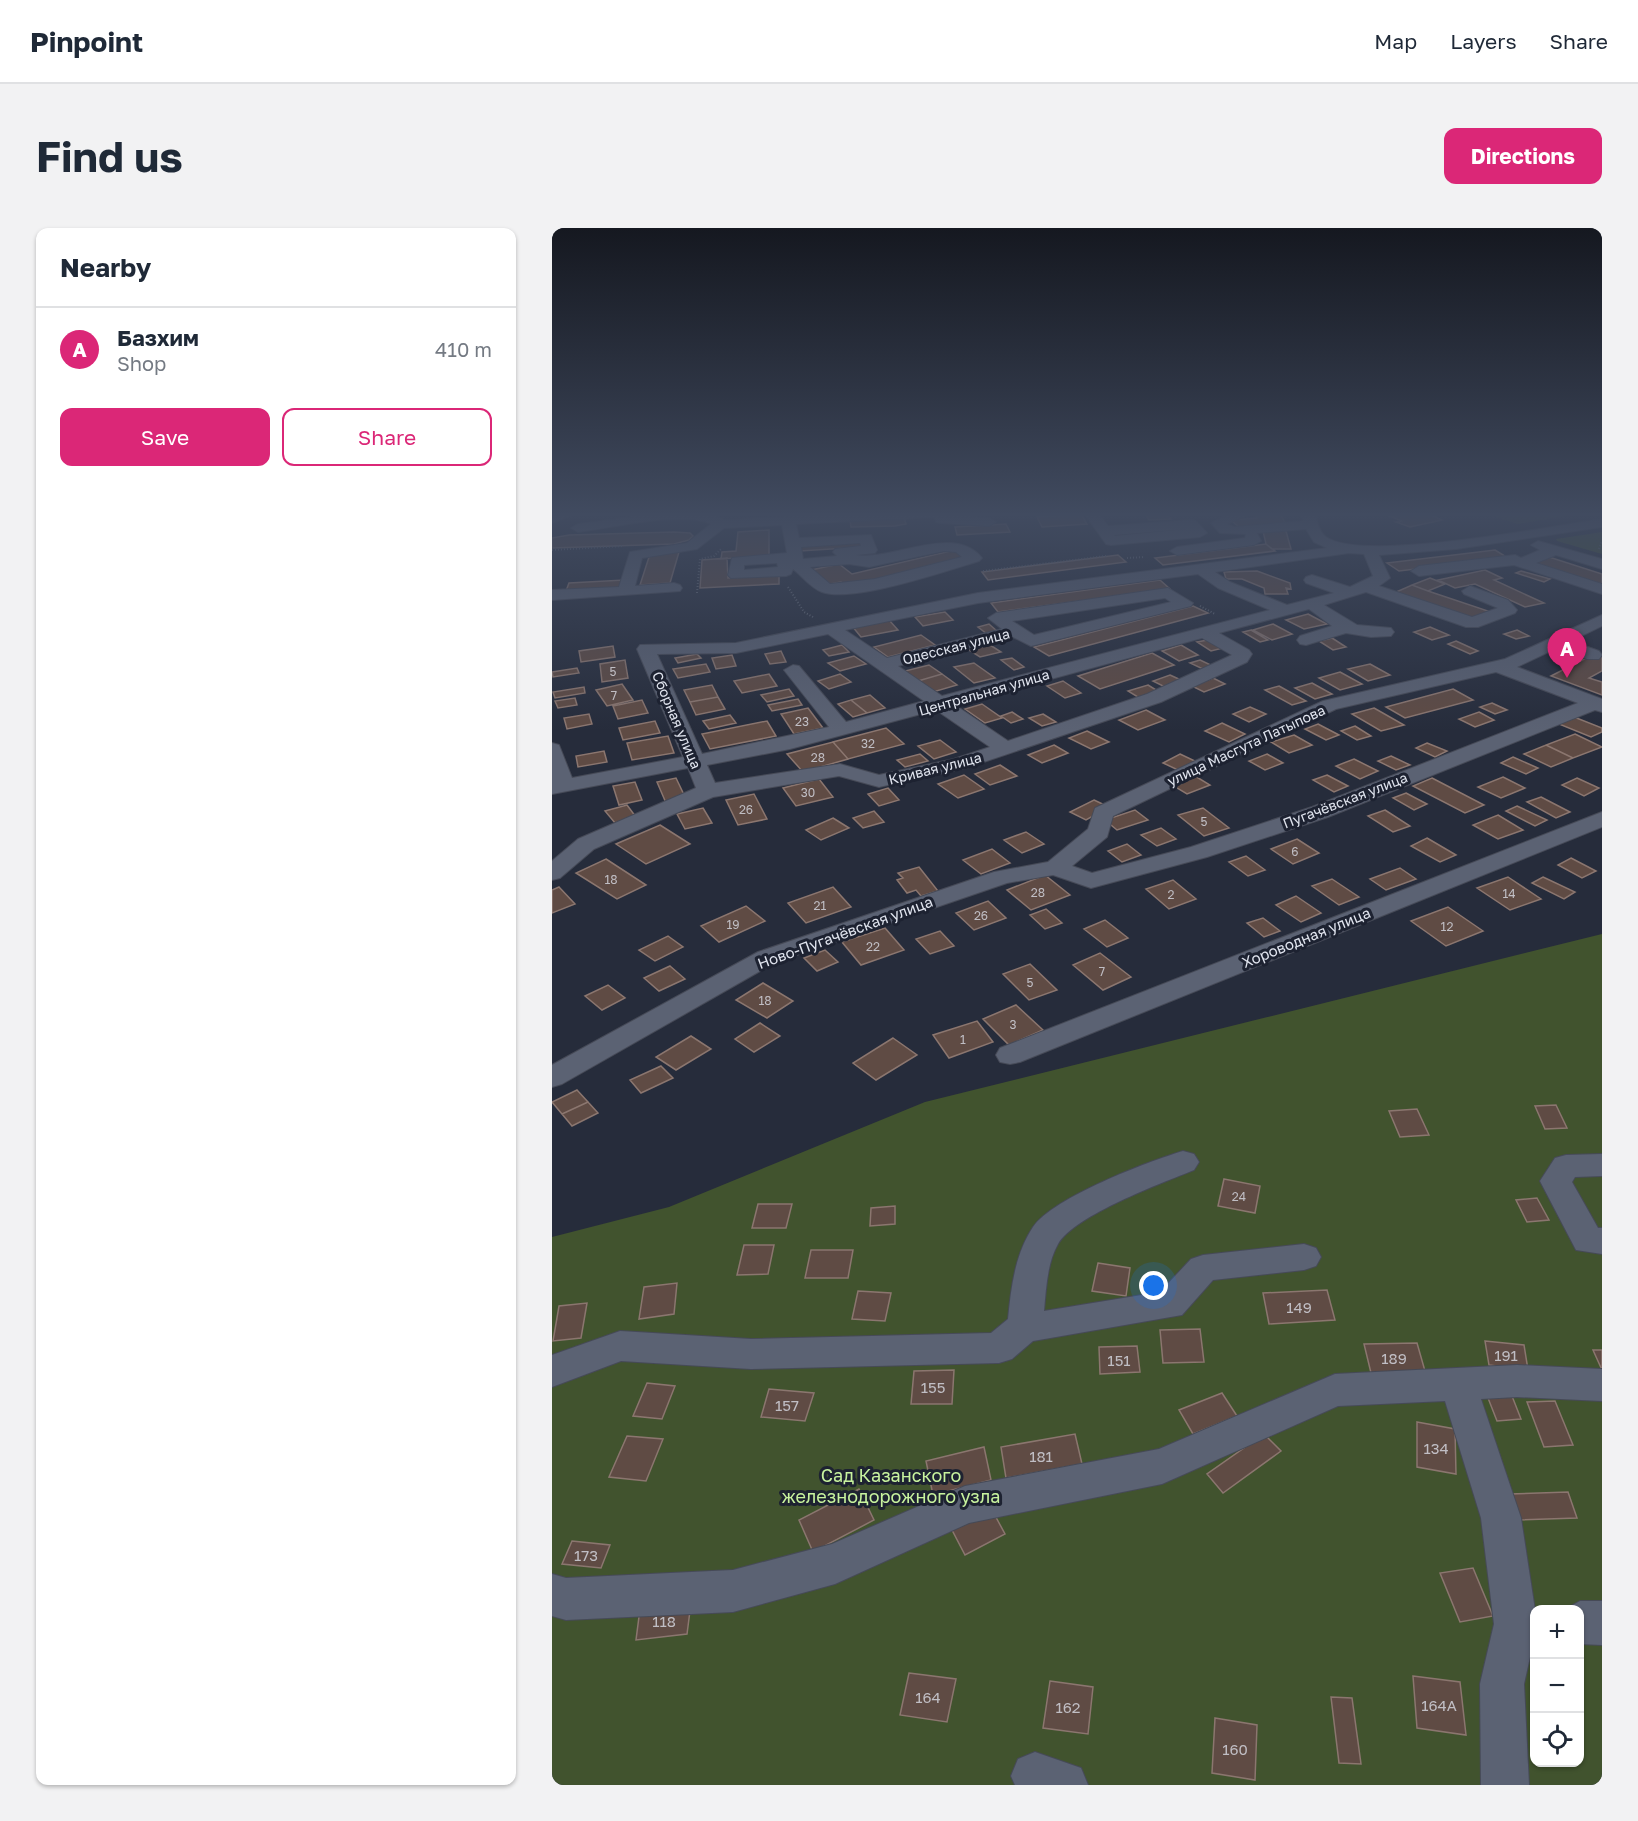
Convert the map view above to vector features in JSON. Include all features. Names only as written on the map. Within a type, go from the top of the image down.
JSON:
[{"type":"street","points":[[626,586],[626,591]]},
{"type":"street","points":[[825,586],[827,588],[843,589],[859,586]]},
{"type":"street","points":[[832,629],[978,598],[1070,586]]},
{"type":"street","points":[[1226,586],[1285,610]]},
{"type":"street","points":[[1339,586],[1472,623],[1509,610],[1502,603],[1470,591]]},
{"type":"street","points":[[1359,590],[1367,586]]},
{"type":"street","points":[[552,595],[674,588]]},
{"type":"street","name":"Центральная улица","points":[[558,786],[842,730],[1359,590]]},
{"type":"street","points":[[996,618],[1168,593],[1185,603]]},
{"type":"street","name":"Одесская улица","points":[[978,598],[985,611],[1016,631]]},
{"type":"street","points":[[1016,631],[1031,642],[1185,603]]},
{"type":"street","points":[[1310,603],[1344,628],[1357,633],[1384,632]]},
{"type":"street","name":"улица Масгута Латыпова","points":[[1055,868],[1099,832],[1103,813],[1330,705],[1511,663],[1602,620]]},
{"type":"street","points":[[1306,639],[1344,628]]},
{"type":"street","points":[[832,629],[1006,748]]},
{"type":"street","name":"Сборная улица","points":[[708,790],[646,649],[736,648],[832,629]]},
{"type":"street","name":"Одесская улица","points":[[882,665],[1016,631]]},
{"type":"street","name":"Кривая улица","points":[[552,873],[586,843],[708,790],[840,770],[879,781],[959,764],[1154,698],[1241,658],[1243,654],[1206,633]]},
{"type":"street","points":[[1556,642],[1593,655]]},
{"type":"street","points":[[1495,665],[1598,704]]},
{"type":"street","points":[[794,670],[842,730]]},
{"type":"street","name":"Пугачёвская улица","points":[[1055,868],[1090,881],[1199,852],[1320,812],[1598,704]]},
{"type":"street","points":[[552,749],[558,786]]},
{"type":"street","name":"Хороводная улица","points":[[1010,1055],[1602,819]]},
{"type":"street","name":"Ново-Пугачёвская улица","points":[[552,1077],[767,957],[1002,877],[1055,868]]},
{"type":"street","points":[[1025,1326],[1030,1275],[1046,1233],[1083,1206],[1183,1161]]},
{"type":"street","points":[[1602,1165],[1566,1166],[1556,1181],[1588,1241],[1602,1241]]},
{"type":"street","points":[[552,1371],[620,1346],[751,1354],[999,1347],[1025,1326],[1045,1326],[1170,1305],[1203,1268],[1304,1257]]},
{"type":"street","points":[[552,1595],[566,1599],[733,1591],[835,1564],[965,1504],[1162,1466],[1335,1390],[1517,1381],[1602,1385]]},
{"type":"street","points":[[1458,1384],[1501,1518],[1525,1624],[1502,1684],[1505,1785]]},
{"type":"street","points":[[1584,1623],[1602,1623]]},
{"type":"path","points":[[697,593],[698,586]]},
{"type":"path","points":[[788,587],[804,612],[832,629]]},
{"type":"path","points":[[1185,603],[1197,604],[1233,625]]},
{"type":"green space","name":"Сад Казанского железнодорожного узла","points":[[1602,934],[1602,1785],[552,1785],[552,1237],[669,1207],[925,1102]]},
{"type":"building","points":[[568,586],[622,586],[621,588],[566,591]]},
{"type":"building","points":[[700,586],[746,586],[700,588]]},
{"type":"building","points":[[1118,586],[1166,586],[1170,589],[998,612],[991,603]]},
{"type":"building","points":[[1258,586],[1290,586],[1291,589],[1286,588],[1288,594],[1265,594],[1264,588]]},
{"type":"building","points":[[1414,586],[1441,586],[1428,591]]},
{"type":"building","points":[[1414,586],[1494,613],[1477,621],[1394,593]]},
{"type":"building","points":[[1479,586],[1506,586],[1544,603],[1525,607]]},
{"type":"building","points":[[1193,606],[1208,613],[1049,656],[1034,647]]},
{"type":"building","points":[[945,612],[953,620],[923,626],[915,617]]},
{"type":"building","points":[[1308,614],[1327,624],[1304,629],[1286,620]]},
{"type":"building","points":[[889,620],[898,630],[861,637],[852,626]]},
{"type":"building","points":[[989,624],[998,632],[987,634],[978,627]]},
{"type":"building","points":[[1273,624],[1292,634],[1272,640],[1253,630]]},
{"type":"building","points":[[1430,627],[1449,635],[1432,640],[1414,632]]},
{"type":"building","points":[[1251,630],[1268,640],[1260,642],[1243,632]]},
{"type":"building","points":[[1517,630],[1529,636],[1516,639],[1504,634]]},
{"type":"building","points":[[921,635],[935,645],[888,657],[874,647]]},
{"type":"building","points":[[1332,638],[1346,647],[1333,650],[1319,641]]},
{"type":"building","points":[[1213,639],[1227,647],[1211,651],[1197,642]]},
{"type":"building","points":[[1456,641],[1478,651],[1470,654],[1448,644]]},
{"type":"building","points":[[842,645],[849,652],[829,656],[823,650]]},
{"type":"building","points":[[990,645],[1001,652],[980,657],[969,650]]},
{"type":"building","points":[[1181,645],[1198,655],[1179,661],[1162,651]]},
{"type":"building","points":[[613,646],[615,657],[581,662],[579,651]]},
{"type":"building","points":[[781,651],[786,662],[770,664],[765,654]]},
{"type":"building","points":[[1152,653],[1174,665],[1100,689],[1078,676]]},
{"type":"building","points":[[1596,653],[1602,655],[1602,671],[1589,678],[1602,682],[1602,695],[1551,676]]},
{"type":"building","points":[[697,654],[701,658],[678,663],[675,658]]},
{"type":"building","points":[[732,655],[736,666],[716,669],[712,658]]},
{"type":"building","points":[[854,656],[866,664],[840,671],[828,663]]},
{"type":"building","points":[[1012,658],[1024,667],[1014,670],[1001,660]]},
{"type":"building","points":[[625,660],[628,678],[602,682],[600,664]]},
{"type":"building","points":[[1200,660],[1215,667],[1205,670],[1190,663]]},
{"type":"building","points":[[974,663],[995,678],[974,683],[954,667]]},
{"type":"building","points":[[706,664],[710,672],[678,678],[673,669]]},
{"type":"building","points":[[1370,664],[1390,675],[1368,681],[1348,669]]},
{"type":"building","points":[[929,665],[942,674],[918,681],[905,671]]},
{"type":"building","points":[[577,668],[579,673],[553,677],[552,672]]},
{"type":"building","points":[[1340,672],[1362,684],[1340,690],[1319,678]]},
{"type":"building","points":[[769,674],[777,686],[742,693],[734,681]]},
{"type":"building","points":[[840,674],[851,682],[829,689],[818,681]]},
{"type":"building","points":[[942,674],[957,685],[933,692],[918,681]]},
{"type":"building","points":[[1170,675],[1183,681],[1165,687],[1153,681]]},
{"type":"building","points":[[1213,678],[1225,684],[1204,692],[1192,686]]},
{"type":"building","points":[[1063,681],[1081,693],[1065,698],[1047,686]]},
{"type":"building","points":[[1312,683],[1332,694],[1315,699],[1295,688]]},
{"type":"building","points":[[622,684],[633,700],[607,706],[596,690]]},
{"type":"building","points":[[712,685],[718,697],[690,702],[684,690]]},
{"type":"building","points":[[1148,685],[1161,693],[1141,699],[1128,691]]},
{"type":"building","points":[[1279,686],[1306,701],[1292,705],[1265,690]]},
{"type":"building","points":[[584,687],[585,693],[555,698],[553,692]]},
{"type":"building","points":[[789,689],[794,696],[767,702],[761,695]]},
{"type":"building","points":[[1453,689],[1473,700],[1405,718],[1386,707]]},
{"type":"building","points":[[870,695],[885,708],[867,713],[851,700]]},
{"type":"building","points":[[718,697],[725,709],[696,715],[690,702]]},
{"type":"building","points":[[575,698],[577,705],[558,708],[555,701]]},
{"type":"building","points":[[798,699],[802,705],[772,711],[768,705]]},
{"type":"building","points":[[642,700],[648,713],[618,719],[613,706]]},
{"type":"building","points":[[851,700],[867,713],[853,717],[838,704]]},
{"type":"building","points":[[1492,703],[1507,710],[1495,714],[1480,707]]},
{"type":"building","points":[[982,704],[1002,718],[985,723],[965,709]]},
{"type":"building","points":[[1250,707],[1266,714],[1249,722],[1233,714]]},
{"type":"building","points":[[808,708],[823,728],[794,734],[781,714]]},
{"type":"building","points":[[1374,708],[1404,725],[1381,731],[1352,714]]},
{"type":"building","points":[[1146,710],[1165,720],[1138,730],[1119,720]]},
{"type":"building","points":[[1012,712],[1023,719],[1011,723],[1001,716]]},
{"type":"building","points":[[1479,712],[1494,720],[1475,727],[1459,719]]},
{"type":"building","points":[[589,714],[592,724],[567,729],[564,718]]},
{"type":"building","points":[[1043,714],[1056,722],[1042,726],[1029,718]]},
{"type":"building","points":[[730,715],[736,723],[709,729],[703,721]]},
{"type":"building","points":[[1574,717],[1602,728],[1602,732],[1591,737],[1559,724]]},
{"type":"building","points":[[655,721],[660,733],[623,740],[619,728]]},
{"type":"building","points":[[767,721],[776,736],[710,749],[702,734]]},
{"type":"building","points":[[1222,723],[1245,734],[1229,742],[1205,731]]},
{"type":"building","points":[[1318,724],[1339,735],[1326,740],[1305,729]]},
{"type":"building","points":[[1355,726],[1371,736],[1357,740],[1341,731]]},
{"type":"building","points":[[886,728],[904,744],[848,759],[833,742]]},
{"type":"building","points":[[1087,731],[1109,742],[1091,749],[1069,738]]},
{"type":"building","points":[[1575,734],[1602,747],[1573,758],[1546,745]]},
{"type":"building","points":[[1294,735],[1312,745],[1289,753],[1271,742]]},
{"type":"building","points":[[668,736],[674,753],[632,760],[627,743]]},
{"type":"building","points":[[940,740],[956,752],[934,759],[918,746]]},
{"type":"building","points":[[833,742],[848,759],[803,772],[787,754]]},
{"type":"building","points":[[1427,743],[1447,751],[1435,757],[1416,748]]},
{"type":"building","points":[[1054,745],[1068,753],[1042,763],[1028,755]]},
{"type":"building","points":[[1546,745],[1573,758],[1551,767],[1524,754]]},
{"type":"building","points":[[604,751],[607,762],[578,767],[576,756]]},
{"type":"building","points":[[920,754],[928,761],[905,767],[897,760]]},
{"type":"building","points":[[1180,754],[1197,762],[1180,771],[1163,763]]},
{"type":"building","points":[[1267,754],[1283,763],[1265,770],[1249,761]]},
{"type":"building","points":[[1391,756],[1410,765],[1396,770],[1378,761]]},
{"type":"building","points":[[1513,757],[1538,768],[1526,774],[1501,763]]},
{"type":"building","points":[[1354,759],[1378,771],[1360,779],[1336,766]]},
{"type":"building","points":[[1000,765],[1017,776],[990,785],[975,774]]},
{"type":"building","points":[[964,775],[984,789],[958,798],[938,784]]},
{"type":"building","points":[[1327,775],[1348,786],[1334,792],[1313,780]]},
{"type":"building","points":[[1195,776],[1210,785],[1187,794],[1172,785]]},
{"type":"building","points":[[1503,777],[1525,788],[1501,798],[1478,787]]},
{"type":"building","points":[[676,778],[686,799],[666,803],[657,782]]},
{"type":"building","points":[[1432,778],[1484,805],[1465,813],[1413,786]]},
{"type":"building","points":[[1577,778],[1599,788],[1584,796],[1562,785]]},
{"type":"building","points":[[819,779],[833,797],[796,806],[783,788]]},
{"type":"building","points":[[635,782],[642,800],[619,805],[613,786]]},
{"type":"building","points":[[888,788],[899,800],[879,806],[868,794]]},
{"type":"building","points":[[1406,793],[1427,804],[1414,810],[1393,798]]},
{"type":"building","points":[[754,794],[767,819],[738,825],[726,800]]},
{"type":"building","points":[[1541,797],[1570,812],[1556,818],[1527,802]]},
{"type":"building","points":[[1094,800],[1109,807],[1086,820],[1070,812]]},
{"type":"building","points":[[627,805],[636,817],[615,823],[605,811]]},
{"type":"building","points":[[1517,806],[1547,820],[1535,826],[1506,811]]},
{"type":"building","points":[[703,808],[712,823],[685,829],[677,814]]},
{"type":"building","points":[[1203,808],[1229,828],[1204,836],[1178,815]]},
{"type":"building","points":[[1135,810],[1148,820],[1117,830],[1105,820]]},
{"type":"building","points":[[1385,810],[1410,826],[1393,832],[1368,816]]},
{"type":"building","points":[[874,811],[884,822],[863,828],[853,818]]},
{"type":"building","points":[[1498,815],[1523,830],[1498,839],[1473,825]]},
{"type":"building","points":[[833,818],[849,828],[821,840],[806,830]]},
{"type":"building","points":[[660,825],[690,844],[646,864],[616,844]]},
{"type":"building","points":[[1161,828],[1176,839],[1157,846],[1141,835]]},
{"type":"building","points":[[1026,832],[1044,844],[1022,853],[1004,840]]},
{"type":"building","points":[[1427,838],[1456,855],[1440,862],[1411,846]]},
{"type":"building","points":[[1297,839],[1319,853],[1293,864],[1271,849]]},
{"type":"building","points":[[1127,844],[1141,855],[1122,862],[1108,851]]},
{"type":"building","points":[[992,849],[1010,863],[981,874],[963,860]]},
{"type":"building","points":[[1246,856],[1265,870],[1248,876],[1229,862]]},
{"type":"building","points":[[1571,858],[1596,871],[1582,878],[1558,865]]},
{"type":"building","points":[[606,859],[646,885],[617,899],[576,873]]},
{"type":"building","points":[[919,867],[938,891],[921,896],[916,890],[907,893],[897,880],[903,878],[898,873]]},
{"type":"building","points":[[1400,868],[1416,879],[1386,890],[1370,879]]},
{"type":"building","points":[[1045,875],[1070,895],[1031,910],[1007,890]]},
{"type":"building","points":[[1508,877],[1541,899],[1510,910],[1477,888]]},
{"type":"building","points":[[1543,877],[1575,892],[1564,899],[1532,883]]},
{"type":"building","points":[[1332,879],[1359,897],[1339,905],[1312,886]]},
{"type":"building","points":[[1173,880],[1196,899],[1169,909],[1146,889]]},
{"type":"building","points":[[559,887],[575,904],[552,913],[552,890]]},
{"type":"building","points":[[833,887],[851,907],[806,923],[788,903]]},
{"type":"building","points":[[1296,896],[1321,913],[1301,922],[1276,905]]},
{"type":"building","points":[[988,901],[1006,918],[974,930],[956,913]]},
{"type":"building","points":[[746,906],[765,921],[719,942],[701,926]]},
{"type":"building","points":[[1448,907],[1483,931],[1446,946],[1411,921]]},
{"type":"building","points":[[1046,909],[1062,923],[1045,929],[1030,915]]},
{"type":"building","points":[[1263,918],[1280,931],[1264,937],[1247,923]]},
{"type":"building","points":[[1105,920],[1128,938],[1107,947],[1084,929]]},
{"type":"building","points":[[885,928],[904,950],[861,965],[842,942]]},
{"type":"building","points":[[940,931],[954,946],[930,954],[916,939]]},
{"type":"building","points":[[668,936],[683,947],[655,961],[639,950]]},
{"type":"building","points":[[825,950],[838,962],[817,971],[804,958]]},
{"type":"building","points":[[1100,953],[1131,977],[1103,990],[1073,965]]},
{"type":"building","points":[[1030,964],[1057,990],[1029,1000],[1003,974]]},
{"type":"building","points":[[670,966],[685,979],[659,991],[644,978]]},
{"type":"building","points":[[763,983],[793,1001],[767,1018],[736,1000]]},
{"type":"building","points":[[608,985],[625,998],[602,1010],[585,996]]},
{"type":"building","points":[[1016,1005],[1043,1030],[1009,1045],[983,1019]]},
{"type":"building","points":[[977,1021],[993,1042],[949,1058],[933,1035]]},
{"type":"building","points":[[760,1023],[780,1036],[754,1052],[735,1039]]},
{"type":"building","points":[[691,1036],[711,1049],[676,1070],[656,1057]]},
{"type":"building","points":[[893,1038],[917,1055],[876,1080],[853,1063]]},
{"type":"building","points":[[661,1066],[673,1078],[641,1093],[630,1080]]},
{"type":"building","points":[[577,1090],[588,1102],[562,1114],[552,1102]]},
{"type":"building","points":[[588,1102],[598,1113],[572,1126],[562,1114]]},
{"type":"building","points":[[1556,1105],[1567,1128],[1545,1129],[1535,1106]]},
{"type":"building","points":[[1417,1109],[1429,1135],[1400,1137],[1389,1111]]},
{"type":"building","points":[[1224,1179],[1260,1186],[1255,1213],[1218,1206]]},
{"type":"building","points":[[1537,1198],[1549,1220],[1527,1222],[1516,1200]]},
{"type":"building","points":[[758,1204],[792,1204],[786,1228],[752,1228]]},
{"type":"building","points":[[895,1206],[895,1224],[870,1226],[871,1208]]},
{"type":"building","points":[[744,1245],[774,1245],[768,1274],[737,1275]]},
{"type":"building","points":[[811,1250],[853,1250],[848,1278],[805,1278]]},
{"type":"building","points":[[1098,1263],[1130,1268],[1126,1296],[1092,1291]]},
{"type":"building","points":[[677,1283],[674,1314],[639,1319],[644,1287]]},
{"type":"building","points":[[1327,1290],[1335,1320],[1269,1324],[1263,1293]]},
{"type":"building","points":[[858,1291],[891,1293],[885,1321],[852,1319]]},
{"type":"building","points":[[587,1303],[581,1338],[553,1341],[559,1306]]},
{"type":"building","points":[[1200,1329],[1204,1362],[1163,1363],[1160,1330]]},
{"type":"building","points":[[1485,1341],[1524,1345],[1528,1370],[1489,1365]]},
{"type":"building","points":[[1417,1343],[1425,1371],[1371,1373],[1364,1344]]},
{"type":"building","points":[[1137,1346],[1140,1372],[1100,1374],[1099,1347]]},
{"type":"building","points":[[1593,1350],[1602,1350],[1602,1370]]},
{"type":"building","points":[[954,1370],[952,1404],[911,1404],[914,1371]]},
{"type":"building","points":[[647,1383],[675,1386],[662,1419],[633,1416]]},
{"type":"building","points":[[769,1389],[814,1393],[805,1421],[761,1417]]},
{"type":"building","points":[[1222,1393],[1237,1416],[1193,1434],[1179,1410]]},
{"type":"building","points":[[1512,1396],[1521,1419],[1497,1421],[1488,1398]]},
{"type":"building","points":[[1555,1401],[1573,1445],[1544,1447],[1527,1402]]},
{"type":"building","points":[[1417,1422],[1455,1429],[1456,1474],[1417,1467]]},
{"type":"building","points":[[1075,1434],[1082,1464],[1006,1478],[1001,1447]]},
{"type":"building","points":[[1264,1434],[1281,1451],[1223,1493],[1207,1474]]},
{"type":"building","points":[[627,1436],[663,1439],[646,1481],[609,1477]]},
{"type":"building","points":[[984,1447],[991,1480],[933,1495],[926,1461]]},
{"type":"building","points":[[859,1489],[874,1520],[813,1552],[799,1520]]},
{"type":"building","points":[[1568,1492],[1577,1518],[1519,1520],[1510,1494]]},
{"type":"building","points":[[991,1508],[1005,1534],[965,1555],[951,1528]]},
{"type":"building","points":[[572,1541],[610,1545],[601,1568],[562,1564]]},
{"type":"building","points":[[1473,1568],[1493,1616],[1460,1622],[1440,1573]]},
{"type":"building","points":[[691,1603],[687,1634],[636,1640],[640,1609]]},
{"type":"building","points":[[909,1673],[956,1679],[947,1722],[900,1715]]},
{"type":"building","points":[[1413,1676],[1460,1682],[1466,1735],[1417,1728]]},
{"type":"building","points":[[1050,1681],[1093,1687],[1088,1734],[1043,1728]]},
{"type":"building","points":[[1331,1697],[1352,1698],[1361,1764],[1339,1763]]},
{"type":"building","points":[[1215,1718],[1257,1725],[1255,1780],[1212,1773]]},
{"type":"place","name":"Базхим","points":[[1567,678]]}]
